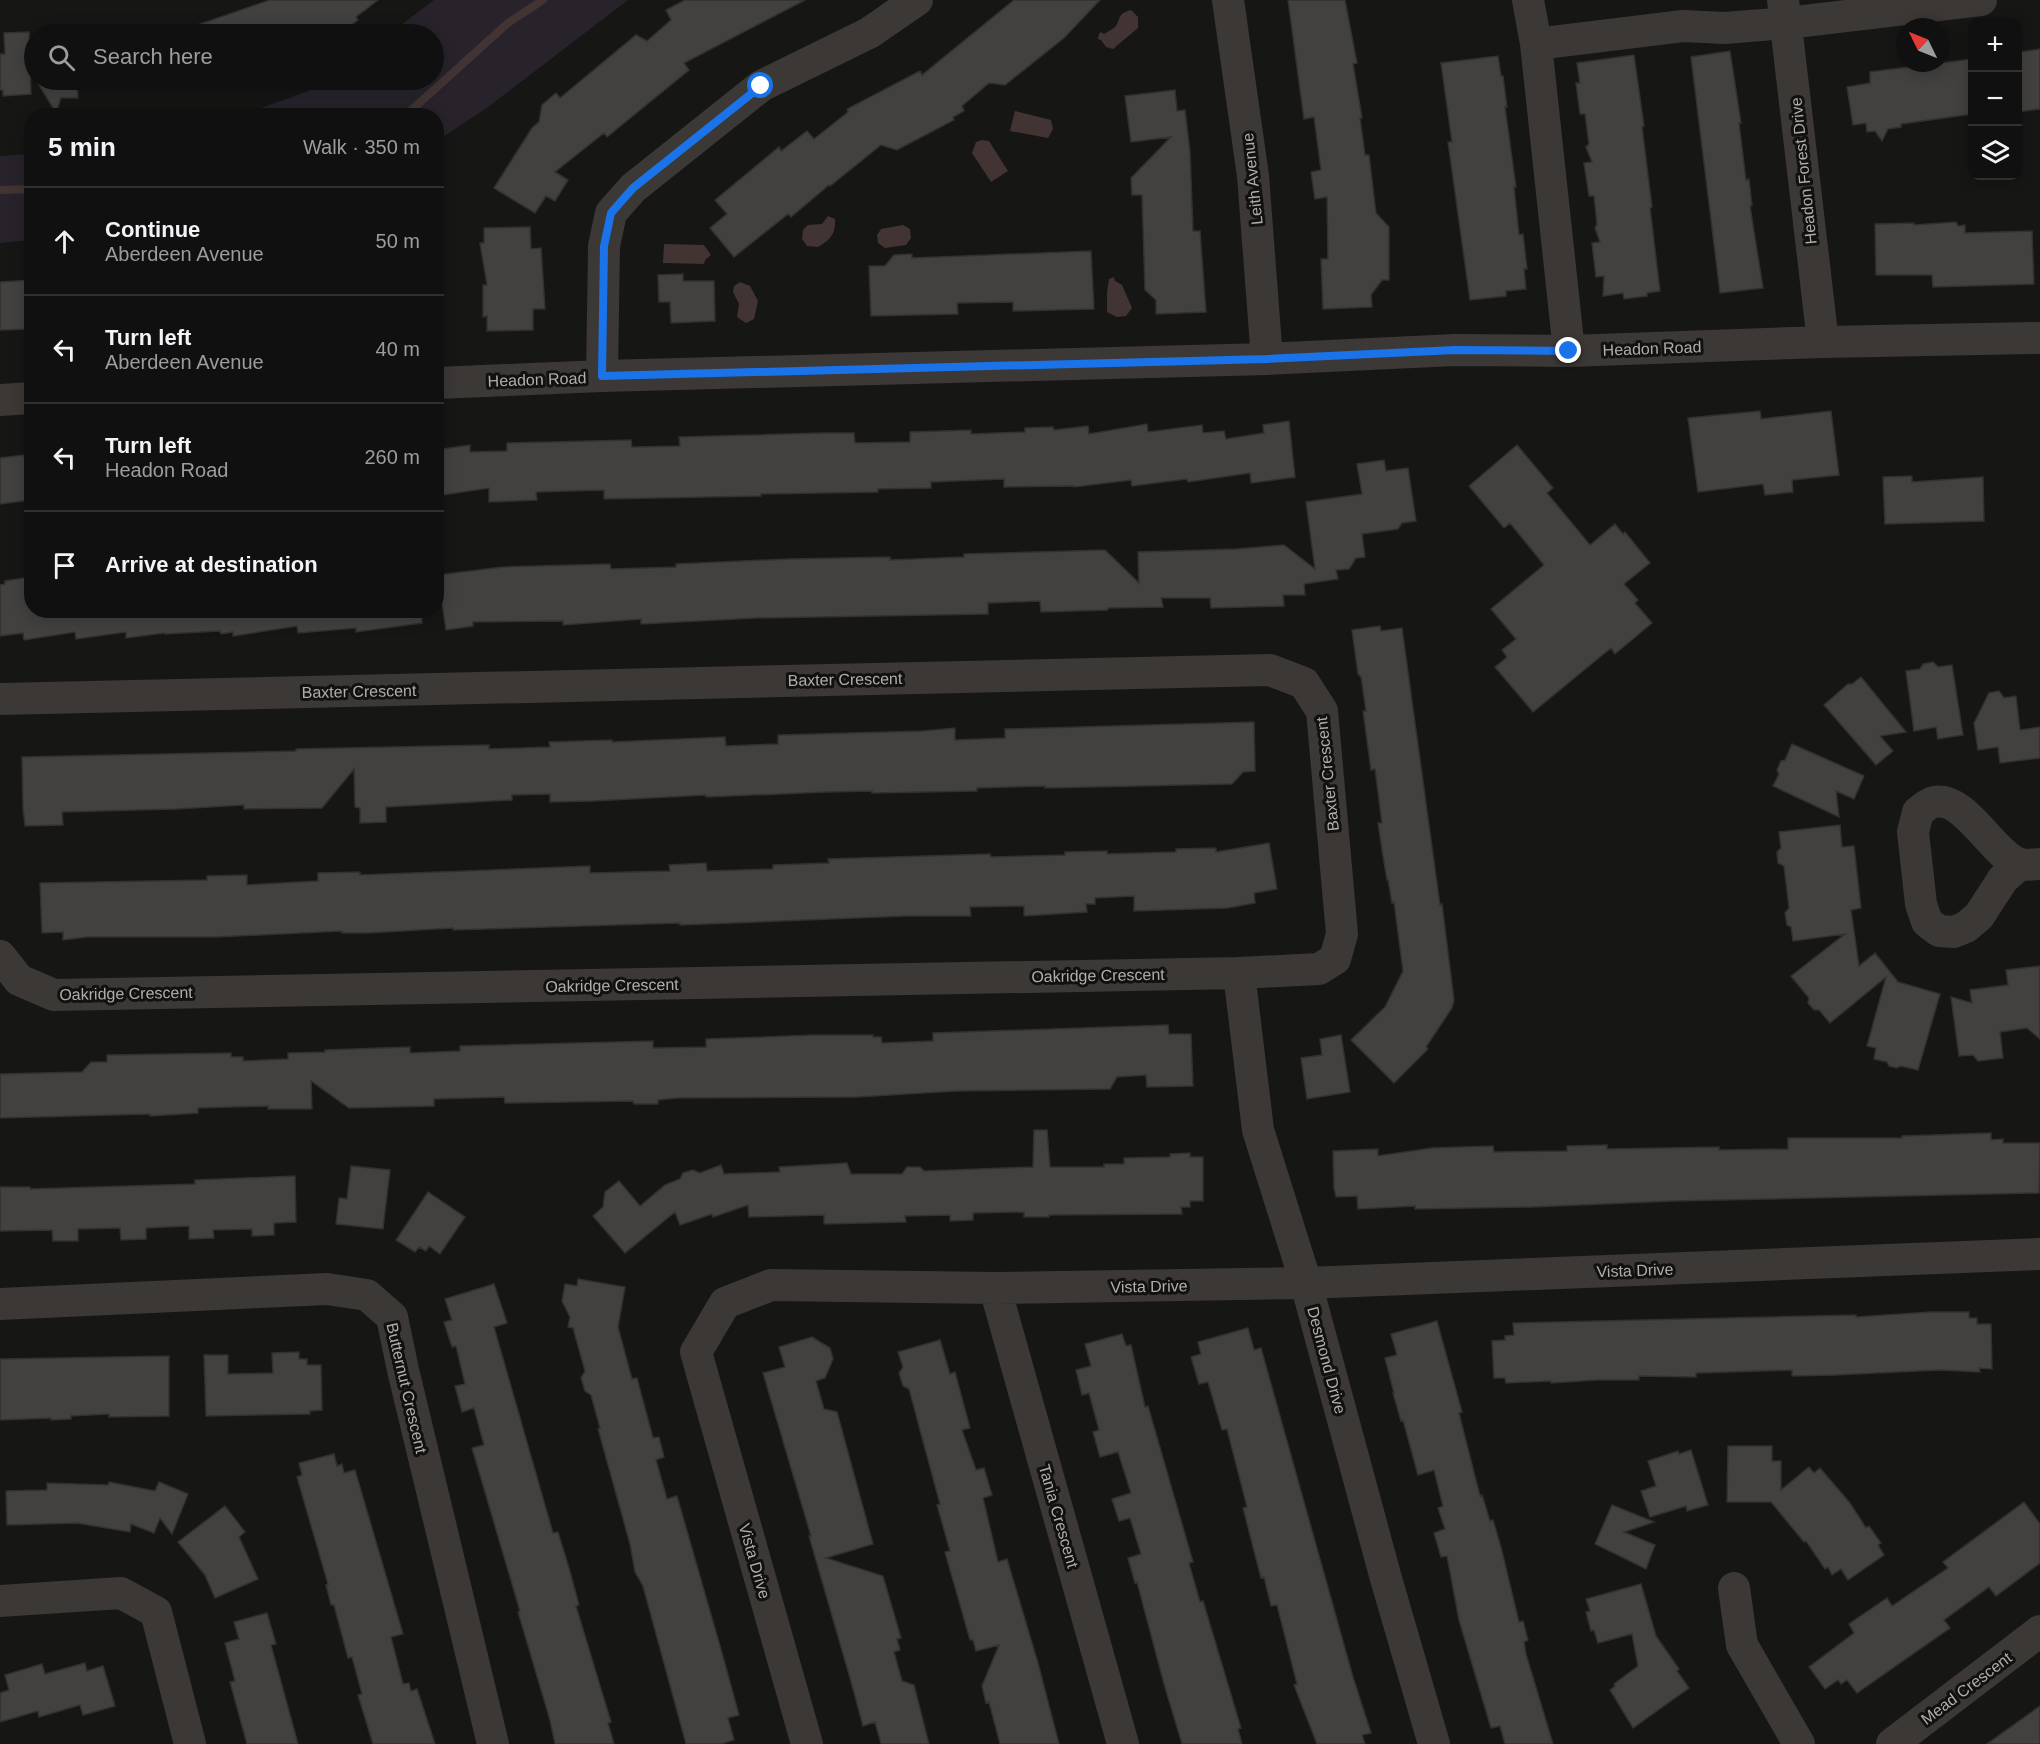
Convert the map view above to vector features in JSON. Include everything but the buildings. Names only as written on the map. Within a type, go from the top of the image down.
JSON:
[{"type":"street","points":[[602,376],[604,246],[611,213],[633,188],[761,86],[868,33],[917,0]]},
{"type":"street","name":"Leith Avenue","points":[[1228,0],[1253,176],[1267,359]]},
{"type":"street","points":[[1528,0],[1536,44],[1569,351]]},
{"type":"street","points":[[1536,44],[1683,26],[1725,28],[1785,11],[1981,0]]},
{"type":"street","name":"Headon Forest Drive","points":[[1785,11],[1823,342]]},
{"type":"street","name":"Headon Road","points":[[444,383],[602,376],[1267,359],[1455,350],[1569,351],[1823,342],[2040,338]]},
{"type":"street","points":[[0,400],[24,398]]},
{"type":"street","name":"Baxter Crescent","points":[[0,699],[1270,670],[1304,683],[1322,711],[1342,934],[1335,959],[1319,969],[1239,973]]},
{"type":"street","name":"Oakridge Crescent","points":[[0,956],[19,980],[54,996],[1239,973]]},
{"type":"street","name":"Desmond Drive","points":[[1239,973],[1258,1130],[1306,1283],[1385,1575],[1434,1744]]},
{"type":"street","name":"Vista Drive","points":[[807,1744],[696,1352],[725,1303],[771,1285],[995,1288],[1306,1283],[2040,1254]]},
{"type":"street","name":"Butternut Crescent","points":[[0,1304],[327,1288],[367,1295],[392,1317],[494,1744]]},
{"type":"street","name":"Tania Crescent","points":[[995,1288],[1123,1744]]},
{"type":"street","points":[[1734,1588],[1742,1645],[1799,1744]]},
{"type":"street","points":[[0,1601],[121,1593],[156,1612],[190,1744]]},
{"type":"street","name":"Mead Crescent","points":[[1892,1744],[2040,1631]]},
{"type":"shaded area","points":[[434,0],[628,0],[488,107],[444,136],[444,108],[261,108],[312,90],[444,90],[444,24],[402,24]]},
{"type":"shaded area","points":[[1131,10],[1138,17],[1138,28],[1113,49],[1106,47],[1098,39],[1099,34],[1113,29],[1121,15]]},
{"type":"shaded area","points":[[1015,111],[1051,120],[1053,129],[1048,138],[1010,131]]},
{"type":"shaded area","points":[[989,141],[1008,171],[991,182],[972,153],[976,142]]},
{"type":"shaded area","points":[[24,154],[24,241],[0,243],[0,156]]},
{"type":"shaded area","points":[[828,216],[835,219],[832,236],[818,247],[807,246],[802,239],[803,230],[808,225],[822,224]]},
{"type":"shaded area","points":[[903,225],[910,229],[911,238],[906,245],[885,248],[878,243],[877,235],[881,229]]},
{"type":"shaded area","points":[[664,244],[704,245],[711,255],[704,264],[663,263]]},
{"type":"shaded area","points":[[1114,277],[1115,281],[1122,285],[1132,308],[1126,316],[1117,317],[1107,312],[1109,279]]},
{"type":"shaded area","points":[[740,282],[750,286],[758,301],[754,319],[746,323],[737,317],[739,304],[733,292],[734,286]]},
{"type":"waterway","points":[[444,81],[508,23],[543,0]]},
{"type":"waterway","points":[[414,108],[434,90]]},
{"type":"waterway","points":[[0,190],[24,189]]},
{"type":"route","points":[[761,86],[633,188],[611,213],[604,246],[602,376],[1267,359],[1455,350],[1569,351]]}]
